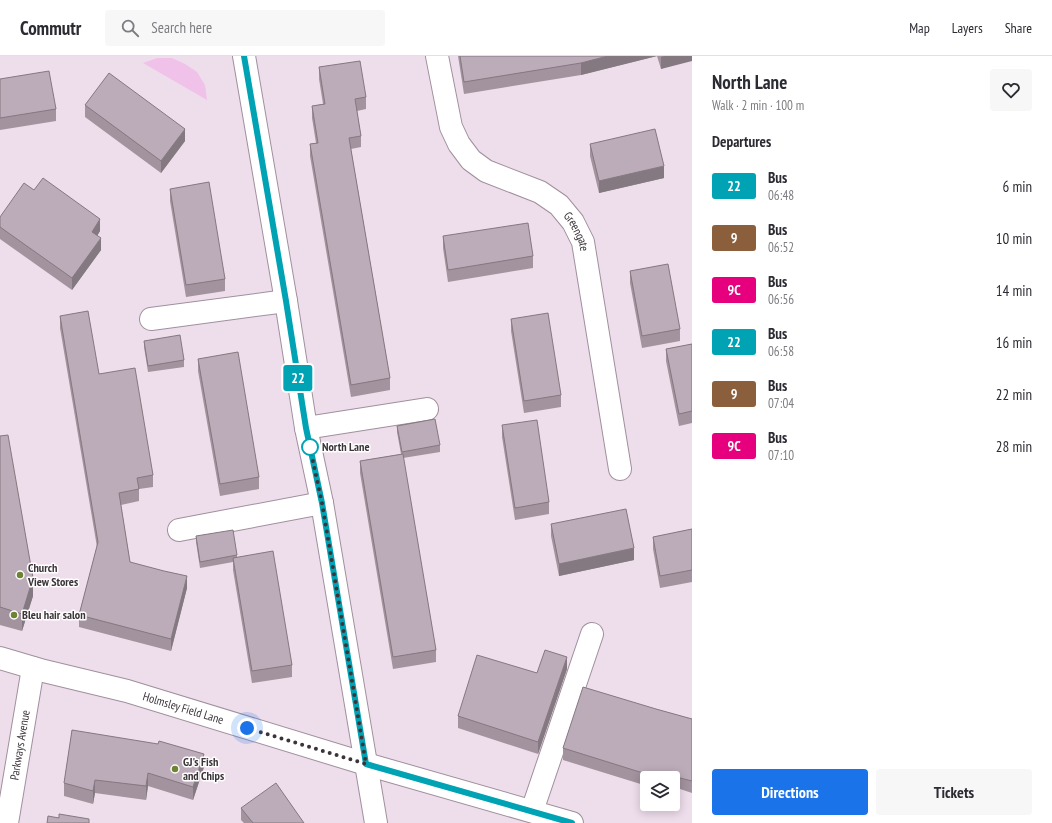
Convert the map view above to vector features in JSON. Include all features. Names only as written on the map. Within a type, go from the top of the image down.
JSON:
[{"type":"street","points":[[244,56],[306,428],[322,503],[376,823]]},
{"type":"street","name":"Greengate","points":[[437,56],[451,127],[459,144],[471,160],[486,171],[540,192],[559,205],[574,222],[583,242],[620,469]]},
{"type":"street","points":[[151,319],[286,301]]},
{"type":"street","points":[[306,428],[427,409]]},
{"type":"street","points":[[180,530],[322,503]]},
{"type":"street","points":[[532,811],[592,634]]},
{"type":"street","name":"Holmsley Field Lane","points":[[0,658],[33,668],[127,691],[366,764],[572,823]]},
{"type":"street","name":"Parkways Avenue","points":[[7,823],[33,668]]},
{"type":"shaded area","points":[[157,58],[172,58],[197,72],[205,85],[207,100],[143,63]]},
{"type":"building","points":[[460,56],[608,56],[581,63],[464,82]]},
{"type":"building","points":[[360,61],[366,97],[355,99],[361,136],[349,138],[390,378],[351,385],[310,144],[318,143],[312,106],[325,104],[319,67]]},
{"type":"building","points":[[49,71],[56,109],[0,118],[0,79]]},
{"type":"building","points":[[109,73],[185,129],[161,161],[85,105]]},
{"type":"building","points":[[655,129],[664,166],[599,181],[590,144]]},
{"type":"building","points":[[43,178],[100,219],[92,232],[101,238],[72,278],[0,227],[0,217],[24,183],[34,190]]},
{"type":"building","points":[[209,182],[225,279],[186,285],[170,189]]},
{"type":"building","points":[[528,223],[533,256],[448,270],[443,236]]},
{"type":"building","points":[[668,264],[680,329],[642,336],[630,271]]},
{"type":"building","points":[[88,311],[99,374],[135,368],[153,475],[137,478],[139,489],[119,493],[130,562],[187,576],[171,639],[79,615],[98,542],[60,316]]},
{"type":"building","points":[[548,313],[561,395],[524,401],[511,319]]},
{"type":"building","points":[[180,335],[184,360],[148,366],[144,341]]},
{"type":"building","points":[[692,344],[692,411],[679,414],[666,349]]},
{"type":"building","points":[[238,352],[259,477],[220,484],[198,359]]},
{"type":"building","points":[[435,419],[440,445],[402,452],[397,426]]},
{"type":"building","points":[[537,420],[549,502],[515,508],[502,425]]},
{"type":"building","points":[[8,435],[33,578],[22,614],[0,607],[0,436]]},
{"type":"building","points":[[403,454],[436,650],[393,657],[360,461]]},
{"type":"building","points":[[626,509],[634,548],[559,564],[551,524]]},
{"type":"building","points":[[692,529],[692,570],[660,576],[653,537]]},
{"type":"building","points":[[233,530],[237,555],[200,562],[196,536]]},
{"type":"building","points":[[273,551],[292,665],[252,671],[233,558]]},
{"type":"building","points":[[545,650],[567,657],[538,742],[458,716],[477,655],[537,673]]},
{"type":"building","points":[[583,687],[692,719],[692,781],[680,778],[680,771],[640,772],[563,748]]},
{"type":"building","points":[[72,730],[158,744],[159,741],[204,754],[193,787],[148,773],[146,786],[95,780],[93,791],[64,783]]},
{"type":"building","points":[[276,783],[304,823],[253,823],[241,808]]},
{"type":"building","points":[[59,814],[89,819],[89,823],[47,823],[48,816],[59,818]]},
{"type":"bus line","name":"22","points":[[244,56],[306,428],[322,503],[366,764],[572,823]]},
{"type":"place","name":"North Lane","points":[[310,447]]},
{"type":"place","name":"Church View Stores","points":[[20,575]]},
{"type":"place","name":"Bleu hair salon","points":[[14,615]]},
{"type":"place","name":"GJ's Fish and Chips","points":[[175,769]]},
{"type":"route","points":[[247,728],[366,764],[322,503],[309,443],[310,447]]}]
